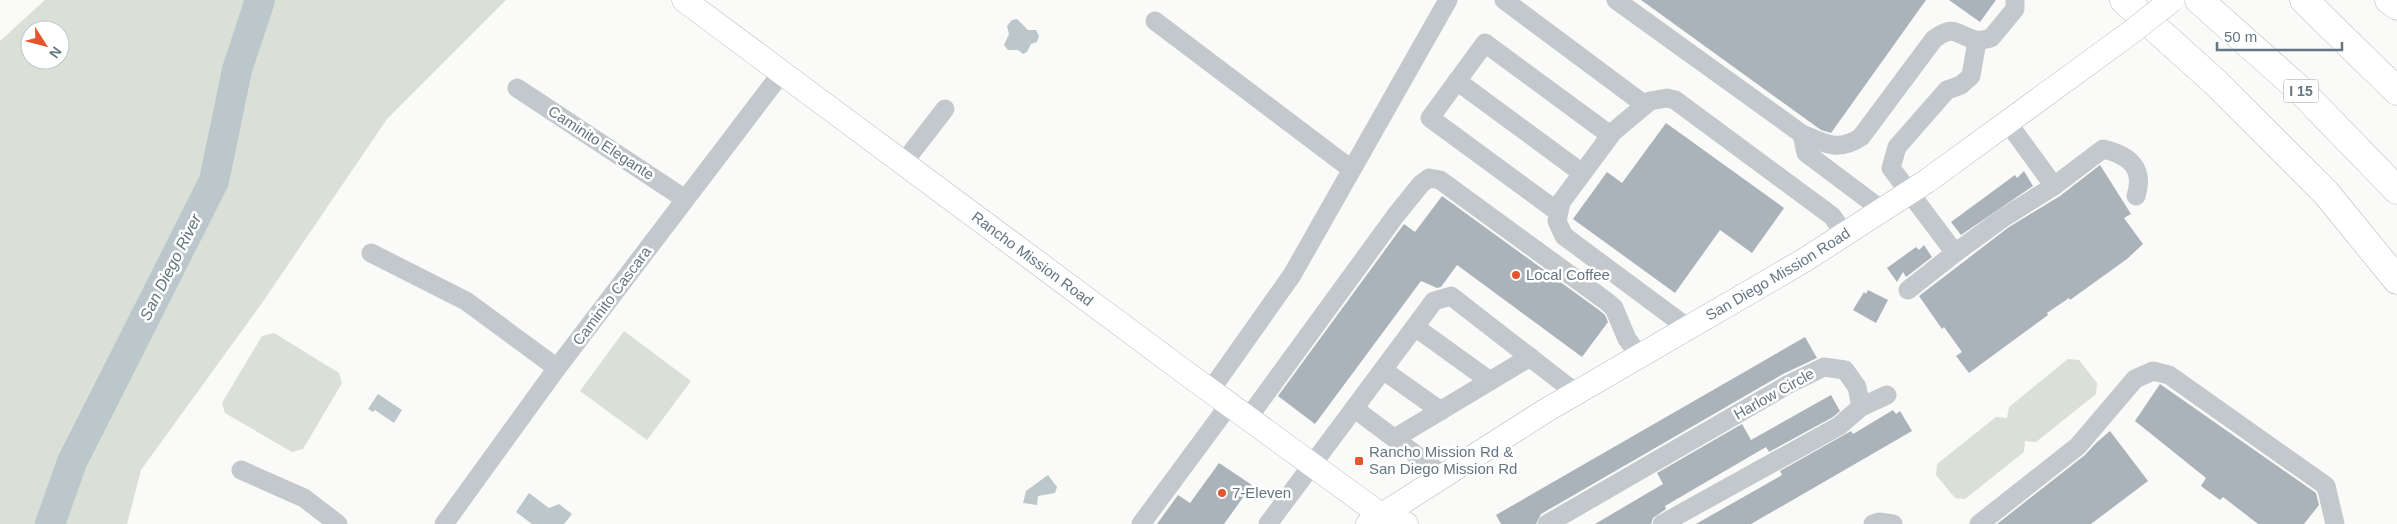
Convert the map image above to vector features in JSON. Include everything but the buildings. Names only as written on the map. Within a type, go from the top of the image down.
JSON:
[{"type":"highway","points":[[2124,0],[2215,82],[2326,192],[2397,280]]},
{"type":"highway","name":"I 15","points":[[2199,0],[2299,89],[2397,190]]},
{"type":"highway","points":[[2304,0],[2397,91]]},
{"type":"highway","points":[[2389,0],[2397,6]]},
{"type":"main road","name":"Rancho Mission Road","points":[[684,0],[783,71],[1210,391],[1314,464],[1379,521],[1406,524]]},
{"type":"main road","name":"San Diego Mission Road","points":[[1379,521],[1443,475],[1576,393],[1803,261],[1882,210],[2008,123],[2172,0]]},
{"type":"street","points":[[1210,391],[1292,275],[1448,0]]},
{"type":"street","points":[[1504,0],[1645,105]]},
{"type":"street","points":[[1616,0],[1802,134],[1829,144],[1849,145],[1861,136],[1934,39],[1946,31],[1957,31],[1976,41],[1991,38],[2015,9],[2015,0]]},
{"type":"street","points":[[1155,21],[1351,169]]},
{"type":"street","points":[[1955,253],[1891,168],[1897,146],[1947,90],[1961,85],[1971,76],[1976,41]]},
{"type":"street","points":[[1558,212],[1430,118],[1485,43],[1610,135]]},
{"type":"street","name":"Caminito Cascara","points":[[444,524],[557,368],[783,71]]},
{"type":"street","points":[[1457,81],[1582,173]]},
{"type":"street","name":"Caminito Elegante","points":[[517,88],[685,199]]},
{"type":"street","points":[[1688,328],[1564,236],[1557,221],[1561,202],[1610,135],[1645,105],[1658,98],[1675,100],[1832,216],[1845,234]]},
{"type":"street","points":[[904,162],[945,109]]},
{"type":"street","points":[[2008,123],[2054,186]]},
{"type":"street","points":[[1802,134],[1806,153],[1882,210]]},
{"type":"street","points":[[1908,290],[2003,218],[2054,186],[2104,149],[2117,152],[2129,159],[2137,170],[2139,188],[2136,196]]},
{"type":"street","points":[[1141,524],[1239,411],[1404,204],[1421,184],[1429,178],[1440,180],[1606,301],[1614,308],[1627,339],[1640,356]]},
{"type":"street","points":[[371,253],[466,301],[557,368]]},
{"type":"street","points":[[1268,524],[1434,301],[1451,296],[1576,393]]},
{"type":"street","points":[[1415,327],[1490,381]]},
{"type":"street","points":[[1395,438],[1530,357]]},
{"type":"street","name":"Harlow Circle","points":[[1547,524],[1789,384],[1824,367],[1845,370],[1857,387],[1861,407]]},
{"type":"street","points":[[1383,370],[1441,411]]},
{"type":"street","points":[[1979,524],[2078,446],[2135,379],[2153,371],[2169,375],[2326,486],[2335,524]]},
{"type":"street","points":[[1662,524],[1839,426],[1861,407],[1887,395]]},
{"type":"street","points":[[1355,409],[1443,475]]},
{"type":"street","points":[[241,470],[304,498],[338,524]]},
{"type":"street","points":[[1873,524],[1879,522],[1894,524]]},
{"type":"shaded area","points":[[45,0],[506,0],[387,119],[262,303],[141,470],[127,524],[0,524],[0,41],[20,23],[20,70],[70,70],[70,20],[23,20]]},
{"type":"shaded area","points":[[1017,19],[1028,30],[1036,30],[1039,36],[1037,42],[1031,44],[1027,52],[1023,54],[1018,50],[1008,50],[1004,45],[1009,34],[1007,26],[1012,20]]},
{"type":"shaded area","points":[[624,331],[691,381],[647,440],[580,391]]},
{"type":"shaded area","points":[[274,333],[339,373],[342,383],[303,449],[292,452],[225,413],[222,403],[262,336]]},
{"type":"shaded area","points":[[2068,359],[2079,360],[2097,383],[2096,394],[2036,442],[2025,441],[2024,452],[1965,499],[1955,498],[1936,475],[1937,464],[1996,417],[2007,418],[2009,407]]},
{"type":"shaded area","points":[[378,394],[402,410],[394,423],[375,410],[373,412],[368,409]]},
{"type":"shaded area","points":[[1048,475],[1057,487],[1055,493],[1038,496],[1037,505],[1023,503],[1026,491]]},
{"type":"shaded area","points":[[529,493],[549,508],[559,504],[572,514],[564,524],[532,524],[516,512]]},
{"type":"waterway","name":"San Diego River","points":[[50,524],[72,462],[214,181],[237,70],[260,0]]},
{"type":"place","name":"Local Coffee","points":[[1516,275]]},
{"type":"place","name":"Rancho Mission Rd & San Diego Mission Rd","points":[[1359,461]]},
{"type":"place","name":"7-Eleven","points":[[1222,493]]}]
